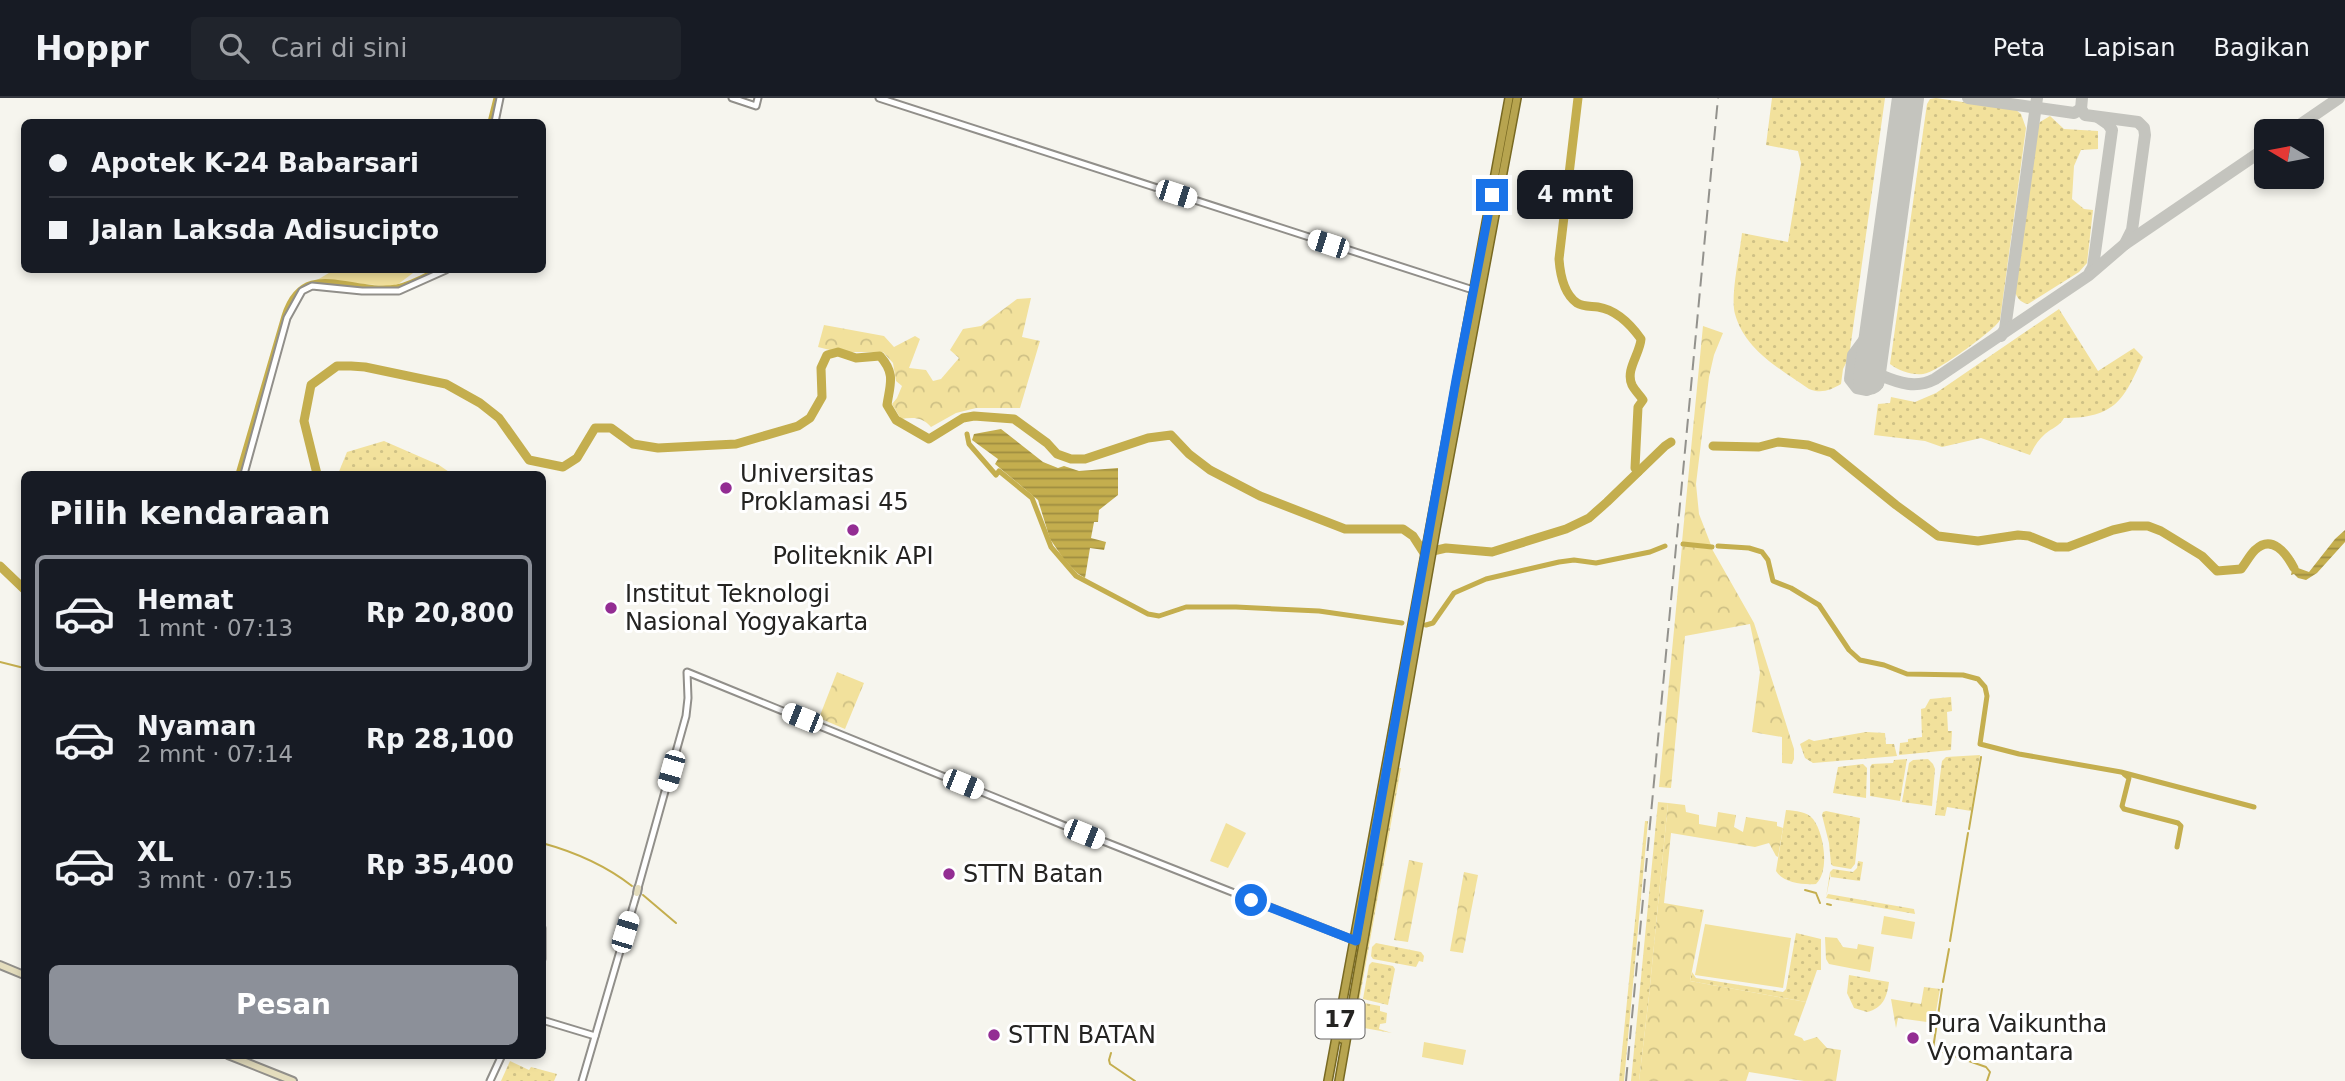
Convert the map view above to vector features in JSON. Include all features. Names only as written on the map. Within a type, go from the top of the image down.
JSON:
[{"type":"highway","name":"17","points":[[1432,534],[1509,98]]},
{"type":"highway","name":"17","points":[[1328,1081],[1517,98]]},
{"type":"highway","name":"17","points":[[1336,1081],[1426,564]]},
{"type":"highway","name":"17","points":[[1336,1081],[1353,958]]},
{"type":"main road","points":[[0,965],[21,974]]},
{"type":"main road","points":[[238,1059],[293,1081]]},
{"type":"street","points":[[496,119],[500,98]]},
{"type":"street","points":[[732,98],[755,106],[758,98]]},
{"type":"street","points":[[879,98],[1473,290]]},
{"type":"street","points":[[245,471],[287,318],[302,291],[312,286],[362,291],[399,291],[439,273]]},
{"type":"street","points":[[582,1081],[686,716],[687,671],[1084,834],[1356,941]]},
{"type":"street","points":[[546,1021],[595,1036]]},
{"type":"street","points":[[490,1081],[500,1059]]},
{"type":"green space","points":[[1772,98],[1885,98],[1849,357],[1843,369],[1841,384],[1826,391],[1809,389],[1765,358],[1747,338],[1735,314],[1734,286],[1742,233],[1788,242],[1801,163],[1798,151],[1766,145]]},
{"type":"green space","points":[[1930,99],[2016,110],[2021,114],[2026,128],[2000,320],[1954,358],[1927,373],[1913,374],[1890,364],[1927,104]]},
{"type":"green space","points":[[2050,116],[2064,129],[2098,131],[2098,149],[2081,150],[2074,166],[2072,199],[2084,209],[2093,210],[2087,263],[2079,272],[2028,304],[2017,297],[2015,284],[2036,130],[2040,122]]},
{"type":"green space","points":[[329,273],[413,273],[397,285],[387,286],[317,280]]},
{"type":"green space","points":[[1031,298],[1022,337],[1040,341],[1020,408],[976,408],[956,413],[931,427],[917,418],[901,419],[892,404],[902,386],[896,381],[893,363],[883,352],[838,352],[818,347],[824,325],[884,336],[894,347],[915,336],[920,339],[909,368],[926,370],[933,381],[941,379],[959,358],[950,350],[963,329],[981,326],[1017,299]]},
{"type":"green space","points":[[2059,309],[2098,371],[2134,348],[2143,357],[2130,385],[2116,404],[2095,415],[2064,418],[2040,439],[2030,455],[1981,438],[1942,447],[1925,441],[1874,435],[1878,404],[1890,403],[1891,397],[1915,402],[1936,393]]},
{"type":"green space","points":[[1703,326],[1723,333],[1709,377],[1696,484],[1699,514],[1711,545],[1682,542]]},
{"type":"green space","points":[[384,441],[448,471],[339,471],[347,452]]},
{"type":"green space","points":[[1682,546],[1712,549],[1754,623],[1794,749],[1792,764],[1782,763],[1782,737],[1752,732],[1760,672],[1750,624],[1685,636],[1671,788],[1659,787]]},
{"type":"green space","points":[[837,672],[864,683],[845,729],[819,718]]},
{"type":"green space","points":[[1951,697],[1952,711],[1947,712],[1948,731],[1952,731],[1951,750],[1899,755],[1900,743],[1922,737],[1921,709],[1925,708],[1930,699]]},
{"type":"green space","points":[[1866,732],[1885,733],[1886,744],[1894,744],[1897,756],[1813,763],[1805,758],[1800,744],[1809,739],[1814,741]]},
{"type":"green space","points":[[1980,755],[1971,811],[1947,807],[1945,816],[1935,815],[1942,761],[1946,757]]},
{"type":"green space","points":[[1907,759],[1900,801],[1870,796],[1872,764]]},
{"type":"green space","points":[[1928,759],[1935,769],[1932,806],[1902,802],[1909,763],[1913,760]]},
{"type":"green space","points":[[1863,764],[1867,768],[1866,798],[1833,793],[1838,767]]},
{"type":"green space","points":[[1398,768],[1401,768],[1359,1002],[1380,1006],[1380,1011],[1387,1013],[1386,1023],[1380,1024],[1379,1029],[1392,1033],[1353,1026]]},
{"type":"green space","points":[[1658,802],[1668,803],[1639,1081],[1631,1081]]},
{"type":"green space","points":[[1668,803],[1685,805],[1686,812],[1699,815],[1699,824],[1716,827],[1718,812],[1736,815],[1734,827],[1743,832],[1746,817],[1777,822],[1777,826],[1783,828],[1778,857],[1769,843],[1755,847],[1671,833],[1664,903],[1704,910],[1690,981],[1806,1002],[1794,1035],[1804,1041],[1817,1037],[1827,1048],[1841,1050],[1836,1081],[1804,1081],[1749,1072],[1746,1081],[1639,1081]]},
{"type":"green space","points":[[1786,810],[1807,814],[1817,825],[1824,861],[1816,884],[1788,881],[1776,871]]},
{"type":"green space","points":[[1826,811],[1860,818],[1855,864],[1851,869],[1831,864],[1822,815]]},
{"type":"green space","points":[[1645,821],[1648,821],[1624,1081],[1619,1081]]},
{"type":"green space","points":[[1226,823],[1246,833],[1228,868],[1210,861]]},
{"type":"green space","points":[[1409,860],[1423,863],[1408,942],[1394,940]]},
{"type":"green space","points":[[1858,861],[1863,862],[1860,881],[1831,877],[1831,873],[1826,898],[1830,872],[1833,869],[1853,872]]},
{"type":"green space","points":[[1464,872],[1478,875],[1463,953],[1450,951]]},
{"type":"green space","points":[[1828,894],[1914,909],[1915,914],[1826,898]]},
{"type":"green space","points":[[1884,916],[1915,922],[1912,939],[1881,934]]},
{"type":"green space","points":[[1705,924],[1791,938],[1783,988],[1695,975]]},
{"type":"green space","points":[[1796,933],[1821,939],[1821,970],[1817,970],[1806,1002],[1690,981],[1692,972],[1696,978],[1783,992],[1786,989]]},
{"type":"green space","points":[[1825,937],[1837,938],[1843,947],[1857,949],[1858,944],[1874,947],[1870,972],[1829,964],[1826,959]]},
{"type":"green space","points":[[1376,943],[1421,952],[1424,956],[1423,962],[1419,961],[1416,967],[1373,959],[1372,947]]},
{"type":"green space","points":[[1372,962],[1393,966],[1395,969],[1388,1005],[1363,999],[1369,965]]},
{"type":"green space","points":[[1849,975],[1889,982],[1880,1005],[1867,1012],[1854,1008],[1847,993]]},
{"type":"green space","points":[[1924,987],[1940,989],[1934,1023],[1898,1018],[1896,1028],[1891,999],[1921,1004]]},
{"type":"green space","points":[[1424,1042],[1466,1050],[1463,1065],[1422,1057]]},
{"type":"green space","points":[[510,1061],[529,1070],[531,1067],[557,1074],[554,1081],[501,1081]]},
{"type":"shaded area","points":[[1001,429],[1043,462],[1058,468],[1064,466],[1079,471],[1118,468],[1118,495],[1099,510],[1098,522],[1094,522],[1091,538],[1106,542],[1104,550],[1090,548],[1085,578],[1063,558],[1050,539],[1038,500],[995,464],[998,459],[972,440],[974,434]]},
{"type":"shaded area","points":[[2345,530],[2345,542],[2317,573],[2306,580],[2291,575],[2292,570],[2286,561],[2293,558],[2298,568],[2309,572]]},
{"type":"waterway","points":[[491,119],[496,98]]},
{"type":"waterway","points":[[1578,98],[1559,259],[1560,271],[1566,289],[1577,303],[1611,311],[1641,339],[1630,374],[1632,385],[1643,400],[1638,407],[1635,468],[1638,472]]},
{"type":"waterway","points":[[239,471],[284,316],[292,298],[303,287],[316,282],[397,287],[431,273]]},
{"type":"waterway","points":[[316,471],[304,421],[311,385],[337,366],[365,367],[446,384],[480,403],[499,418],[529,460],[563,467],[577,458],[595,428],[611,428],[633,444],[658,448],[736,444],[798,426],[810,418],[822,397],[821,368],[827,355],[838,352],[856,358],[880,356],[890,374],[887,405],[896,420],[929,439],[963,418],[974,416],[1014,419],[1047,443],[1057,454],[1071,459],[1085,459],[1148,438],[1171,435],[1189,454],[1210,470],[1260,496],[1345,529],[1403,529],[1413,536],[1424,553],[1446,548],[1492,552],[1566,529],[1589,518],[1671,442]]},
{"type":"waterway","points":[[967,434],[969,444],[996,475],[999,471],[1032,498],[1051,547],[1076,576],[1148,614],[1159,616],[1186,607],[1236,607],[1319,611],[1402,623]]},
{"type":"waterway","points":[[1713,446],[1759,447],[1778,442],[1808,445],[1832,453],[1938,536],[1978,541],[2018,535],[2029,536],[2056,547],[2068,547],[2113,530],[2148,526],[2202,556],[2217,571],[2241,569],[2255,550],[2267,544],[2283,551],[2294,568]]},
{"type":"waterway","points":[[1683,544],[1712,547]]},
{"type":"waterway","points":[[1426,625],[1433,623],[1454,593],[1486,579],[1559,562],[1574,560],[1596,563],[1650,552],[1665,546]]},
{"type":"waterway","points":[[1718,546],[1749,548],[1762,552],[1768,560],[1773,581],[1791,588],[1819,605],[1849,650],[1860,660],[1907,674],[1963,675],[1978,679],[1985,687],[1987,696],[1980,744],[2019,754],[2121,772],[2254,807]]},
{"type":"waterway","points":[[0,566],[21,586]]},
{"type":"waterway","points":[[0,662],[21,667]]},
{"type":"waterway","points":[[1969,829],[1981,757]]},
{"type":"waterway","points":[[2124,774],[2129,778],[2122,806],[2124,809],[2178,823],[2181,826],[2177,847]]},
{"type":"waterway","points":[[1950,941],[1968,833]]},
{"type":"waterway","points":[[546,844],[589,860],[632,886]]},
{"type":"waterway","points":[[1805,890],[1816,893],[1820,903]]},
{"type":"waterway","points":[[643,895],[676,923]]},
{"type":"waterway","points":[[1827,904],[1831,905]]},
{"type":"waterway","points":[[1943,982],[1949,949]]},
{"type":"waterway","points":[[1933,1049],[1942,989]]},
{"type":"waterway","points":[[1109,1026],[1114,1028]]},
{"type":"waterway","points":[[1115,1045],[1118,1037]]},
{"type":"waterway","points":[[1940,1051],[1986,1067],[1990,1072],[1987,1081]]},
{"type":"waterway","points":[[1111,1053],[1110,1064],[1135,1081]]},
{"type":"taxiway","points":[[1907,102],[1909,98]]},
{"type":"taxiway","points":[[1968,98],[2074,113],[2081,109]]},
{"type":"taxiway","points":[[2001,336],[2005,329],[2037,98]]},
{"type":"taxiway","points":[[2082,98],[2081,109],[2085,115],[2138,122],[2144,128],[2132,230],[2125,244]]},
{"type":"taxiway","points":[[2308,119],[2339,98]]},
{"type":"taxiway","points":[[2090,272],[2093,267],[2112,130],[2098,117]]},
{"type":"taxiway","points":[[1880,375],[1908,384],[1921,384],[1935,379],[2089,275],[2125,244],[2254,156]]},
{"type":"taxiway","points":[[1871,360],[1880,375],[1878,384],[1867,390],[1857,388],[1850,379],[1853,355],[1876,324]]},
{"type":"runway","points":[[1869,379],[1908,98]]},
{"type":"railway","points":[[1626,1081],[1718,98]]},
{"type":"place","name":"Universitas Proklamasi 45","points":[[726,488]]},
{"type":"place","name":"Politeknik API","points":[[853,530]]},
{"type":"place","name":"Institut Teknologi Nasional Yogyakarta","points":[[611,608]]},
{"type":"place","name":"STTN Batan","points":[[949,874]]},
{"type":"place","name":"STTN BATAN","points":[[994,1035]]},
{"type":"place","name":"Pura Vaikuntha Vyomantara","points":[[1913,1038]]},
{"type":"route","points":[[1251,900],[1356,941],[1456,380],[1492,195]]}]
